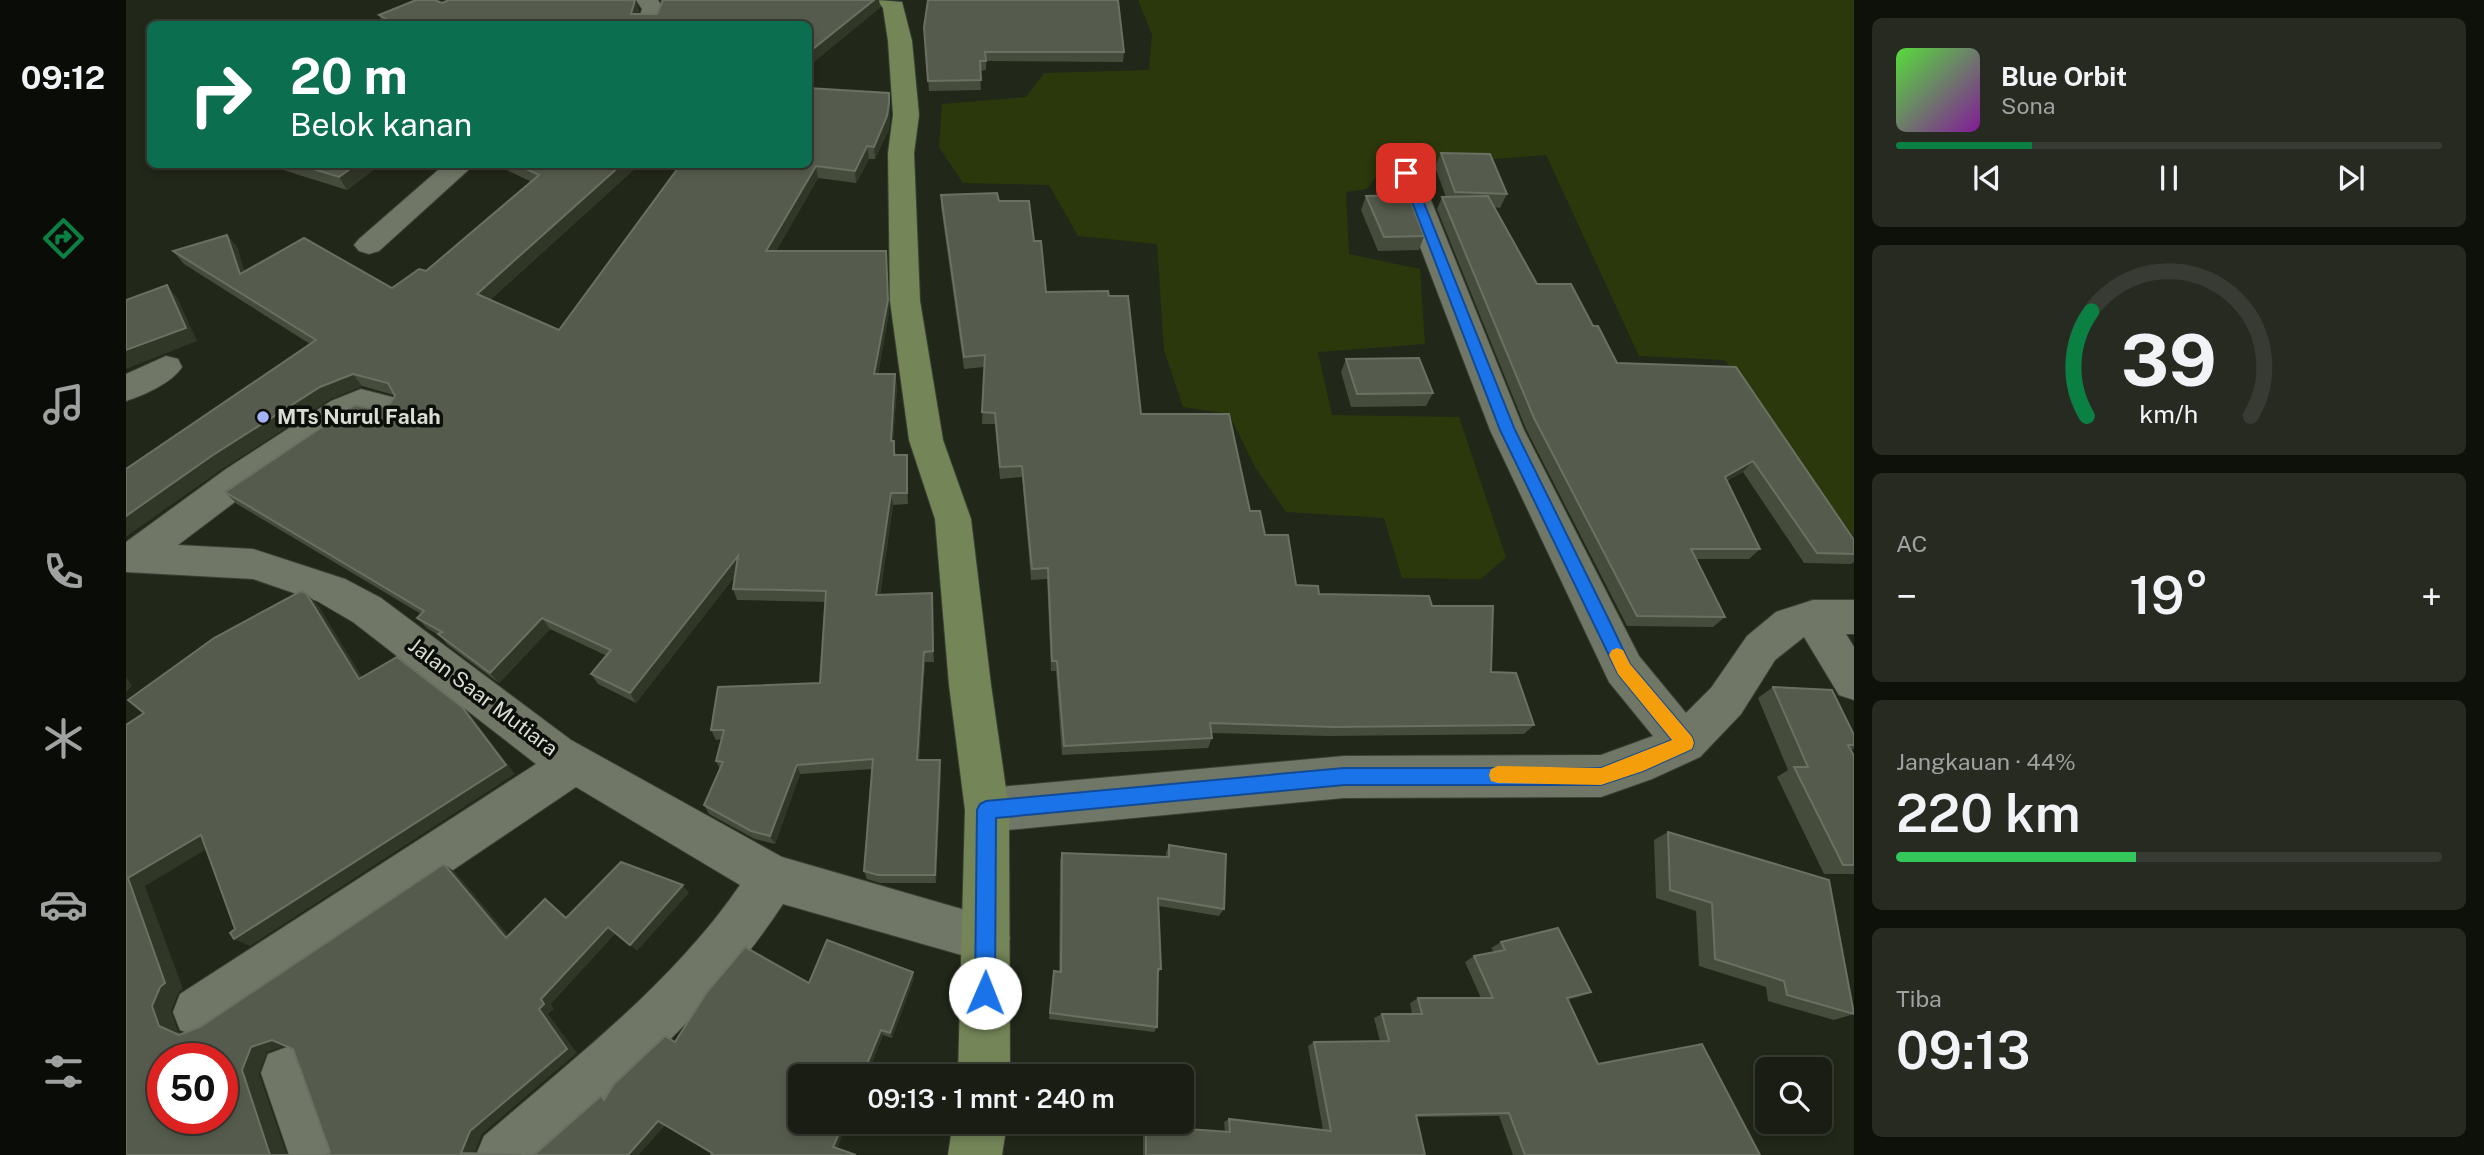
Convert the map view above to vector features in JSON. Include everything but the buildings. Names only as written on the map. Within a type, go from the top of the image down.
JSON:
[{"type":"main road","points":[[888,0],[894,7],[900,41],[906,115],[901,153],[905,301],[926,440],[953,519],[986,810],[984,1064]]},
{"type":"main road","points":[[975,1155],[978,1134]]},
{"type":"street","points":[[647,0],[653,9],[649,21]]},
{"type":"street","points":[[369,245],[457,168]]},
{"type":"street","points":[[1406,173],[1507,430],[1618,657],[1624,669],[1685,743]]},
{"type":"street","points":[[126,389],[166,367]]},
{"type":"street","points":[[130,557],[239,479],[344,410],[361,401],[384,407]]},
{"type":"street","name":"Jalan Saar Mutiara","points":[[130,557],[253,564],[331,590],[367,610],[556,754],[773,878],[985,938]]},
{"type":"street","points":[[986,810],[1344,777],[1601,776],[1637,765],[1685,743],[1726,701],[1761,648],[1790,624],[1813,617],[1854,617]]},
{"type":"street","points":[[1813,617],[1854,682]]},
{"type":"street","points":[[198,1012],[575,763]]},
{"type":"street","points":[[503,1155],[659,1017],[749,918],[773,878]]},
{"type":"street","points":[[287,1073],[316,1155]]},
{"type":"green space","points":[[1138,0],[1854,0],[1854,537],[1725,360],[1639,356],[1546,155],[1383,168],[1367,189],[1346,192],[1349,254],[1420,269],[1425,344],[1318,352],[1332,415],[1459,417],[1506,557],[1481,579],[1402,578],[1384,518],[1286,512],[1255,467],[1229,414],[1183,407],[1164,350],[1157,244],[1078,236],[1049,185],[963,183],[939,147],[942,104],[1026,97],[1044,73],[1149,70],[1152,35]]},
{"type":"slow traffic","points":[[1498,775],[1601,776],[1637,765],[1685,743],[1624,669],[1617,655]]},
{"type":"place","name":"MTs Nurul Falah","points":[[263,417]]},
{"type":"route","points":[[985,993],[986,810],[1344,777],[1601,776],[1637,765],[1685,743],[1624,669],[1507,430],[1406,173]]}]
